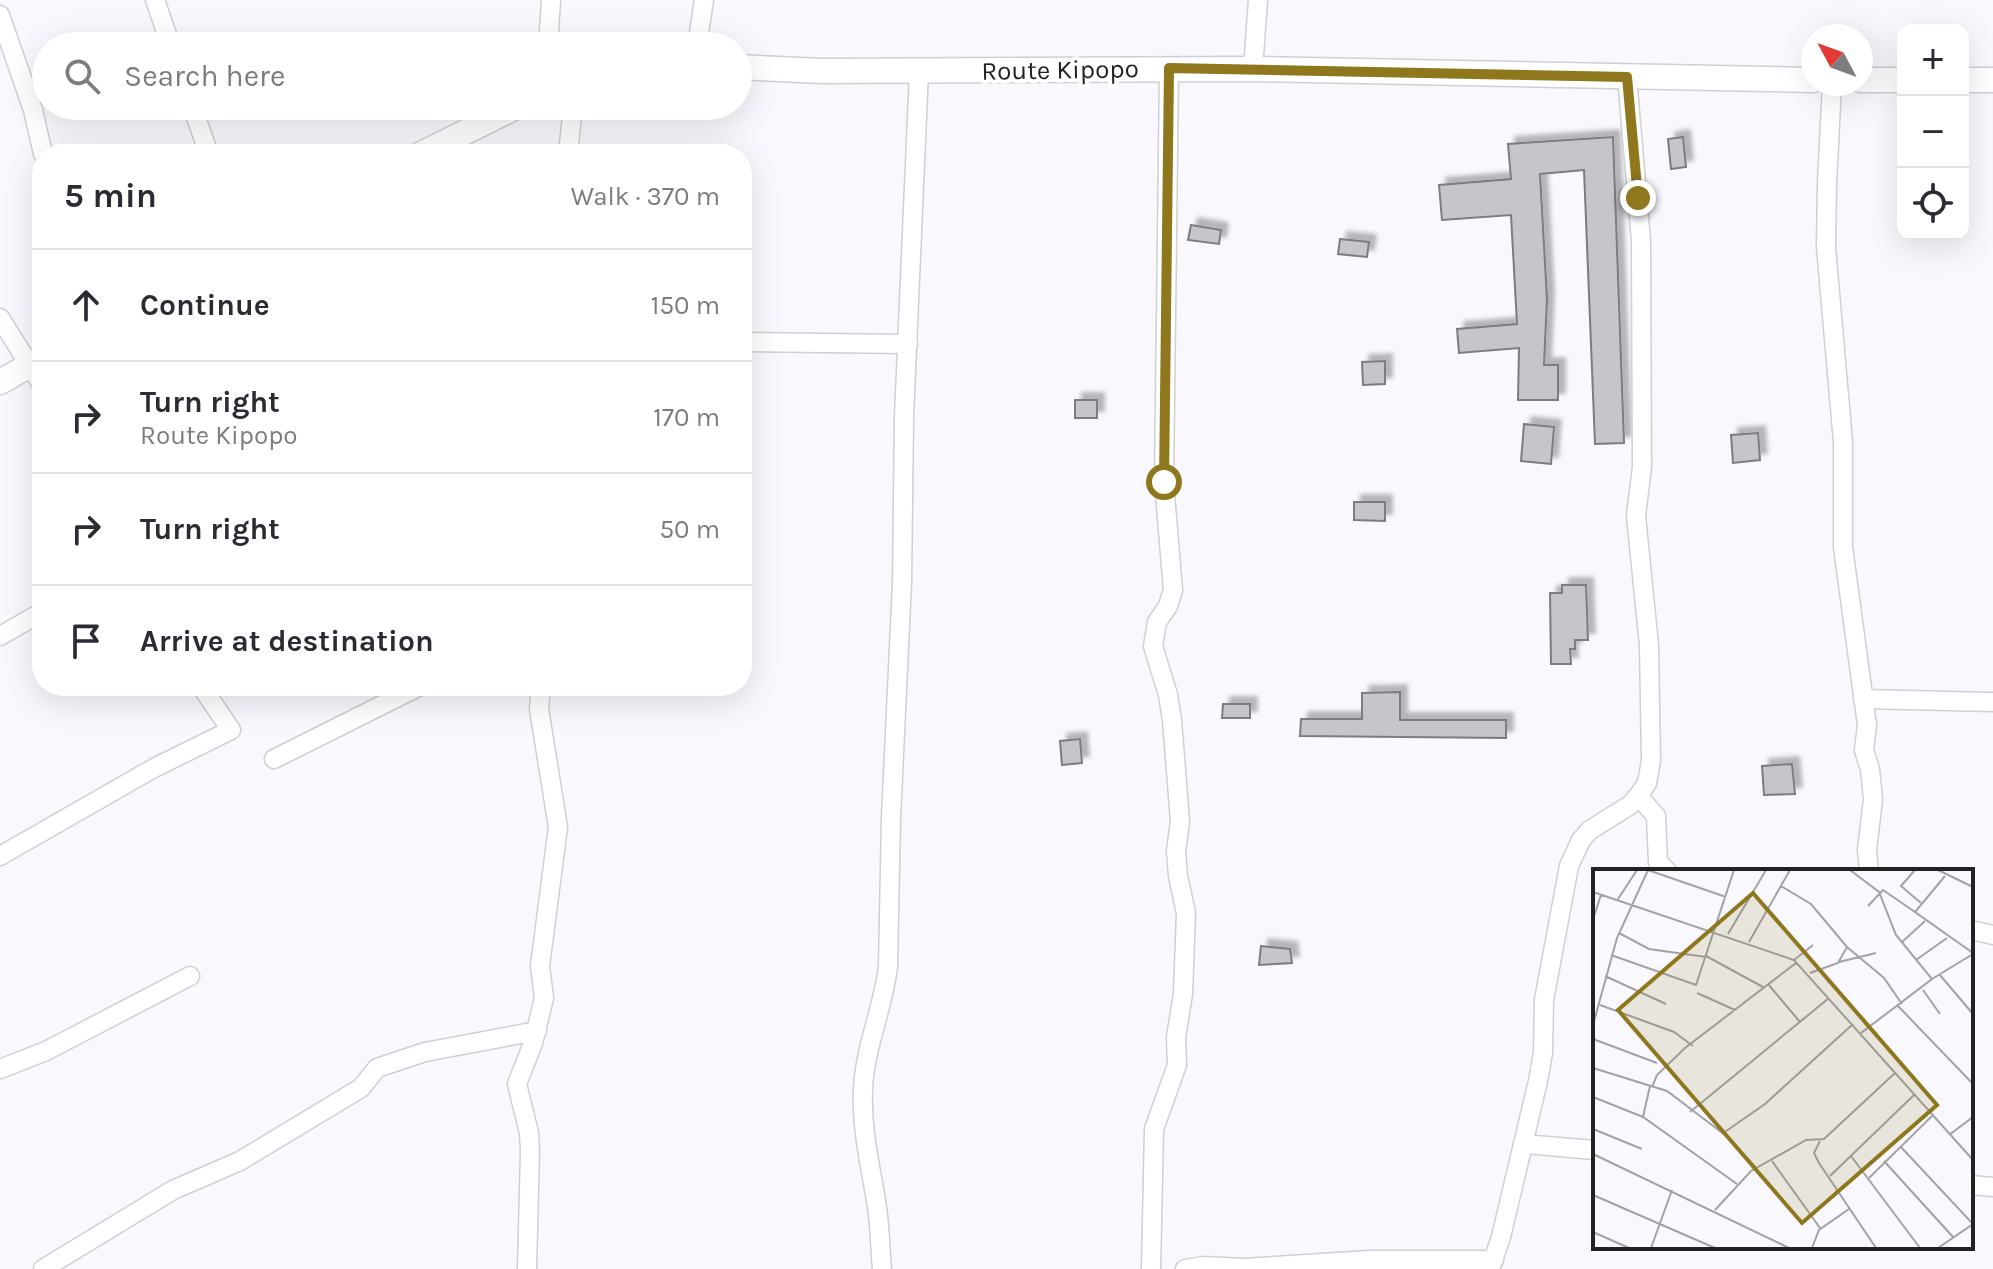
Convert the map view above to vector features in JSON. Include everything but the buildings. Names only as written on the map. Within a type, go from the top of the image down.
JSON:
[{"type":"main road","name":"Route Kipopo","points":[[752,68],[822,71],[1169,68],[1801,80]]},
{"type":"main road","points":[[1873,80],[1897,80]]},
{"type":"main road","points":[[1969,80],[1993,80]]},
{"type":"main road","points":[[441,144],[490,120]]},
{"type":"main road","points":[[0,382],[32,371]]},
{"type":"street","points":[[155,0],[166,32]]},
{"type":"street","points":[[549,32],[551,0]]},
{"type":"street","points":[[699,32],[704,0]]},
{"type":"street","points":[[1253,69],[1258,0]]},
{"type":"street","points":[[0,15],[32,107]]},
{"type":"street","points":[[1151,1269],[1154,1129],[1177,1065],[1176,1037],[1183,994],[1186,913],[1177,864],[1180,821],[1172,720],[1153,646],[1157,622],[1168,606],[1173,590],[1164,482],[1169,68]]},
{"type":"street","points":[[882,1269],[863,1090],[866,1061],[888,967],[919,71]]},
{"type":"street","points":[[1185,1269],[1369,1260],[1492,1264],[1541,1067],[1544,1000],[1569,866],[1581,840],[1590,830],[1630,805],[1638,796],[1647,783],[1651,761],[1649,645],[1636,516],[1642,454],[1641,241],[1627,77]]},
{"type":"street","points":[[1832,96],[1826,247],[1843,442],[1843,547],[1867,725],[1864,750],[1870,769],[1873,799],[1867,850],[1869,869]]},
{"type":"street","points":[[35,120],[41,144]]},
{"type":"street","points":[[197,120],[205,144]]},
{"type":"street","points":[[569,144],[572,120]]},
{"type":"street","points":[[0,318],[32,361]]},
{"type":"street","points":[[752,342],[908,344]]},
{"type":"street","points":[[0,636],[32,618]]},
{"type":"street","points":[[0,856],[154,768],[231,730],[208,696]]},
{"type":"street","points":[[274,759],[400,696]]},
{"type":"street","points":[[527,1269],[530,1151],[529,1133],[517,1084],[537,1031],[544,998],[540,966],[558,827],[539,709],[540,696]]},
{"type":"street","points":[[1863,699],[1993,702]]},
{"type":"street","points":[[1638,796],[1656,816],[1658,862],[1665,869]]},
{"type":"street","points":[[1973,930],[1993,935]]},
{"type":"street","points":[[0,1069],[46,1051],[190,976]]},
{"type":"street","points":[[43,1269],[173,1190],[240,1161],[307,1121],[361,1088],[377,1068],[425,1052],[537,1031]]},
{"type":"street","points":[[1523,1144],[1593,1150]]},
{"type":"street","points":[[1973,1185],[1993,1187]]},
{"type":"route","points":[[1164,482],[1169,68],[1627,77],[1638,198]]}]
